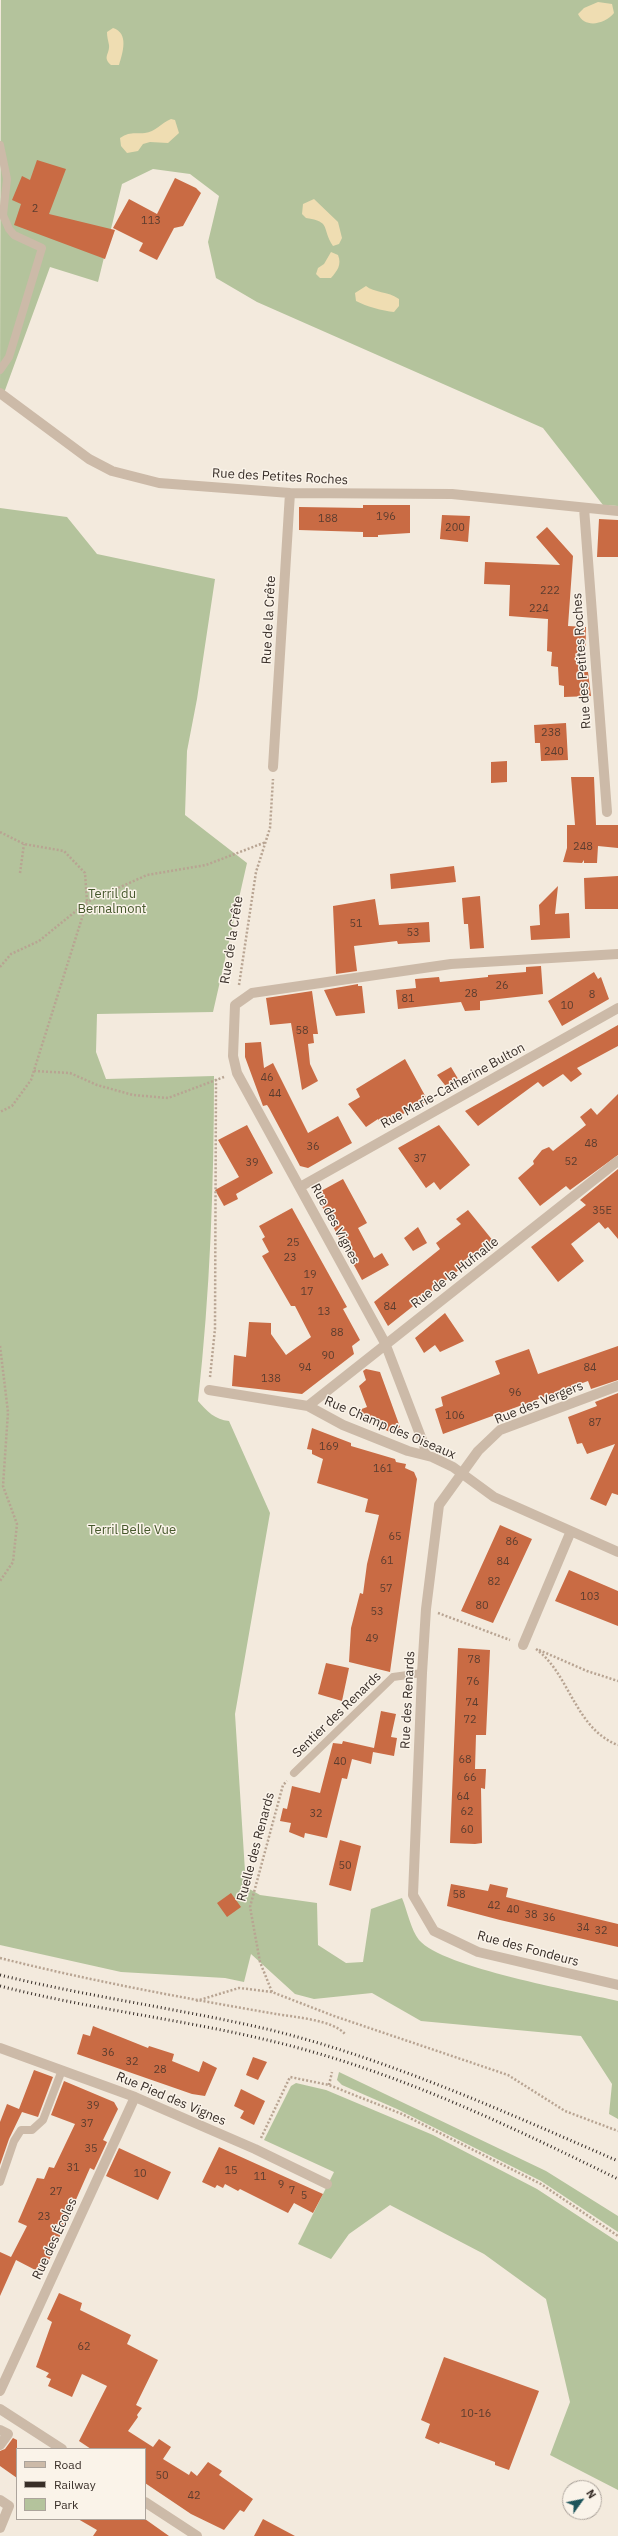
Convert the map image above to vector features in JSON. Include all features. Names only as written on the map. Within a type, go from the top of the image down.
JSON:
[{"type":"street","name":"Rue des Petites Roches","points":[[0,393],[70,446],[112,471],[159,483],[290,493],[452,494],[618,511]]},
{"type":"street","name":"Rue de la Crête","points":[[273,767],[290,493]]},
{"type":"street","name":"Rue des Petites Roches","points":[[584,508],[606,812]]},
{"type":"street","name":"Rue de la Crête","points":[[235,1005],[252,993],[451,964],[618,954]]},
{"type":"street","name":"Rue des Vignes","points":[[235,1005],[233,1056],[237,1073],[385,1344],[424,1445],[426,1455]]},
{"type":"street","name":"Rue Marie-Catherine Bulton","points":[[300,1187],[618,1008]]},
{"type":"street","name":"Rue de la Hufnalle","points":[[308,1406],[618,1161]]},
{"type":"street","name":"Rue des Vergers","points":[[461,1474],[478,1451],[500,1430],[618,1386]]},
{"type":"street","name":"Rue Champ des Oiseaux","points":[[209,1390],[308,1406],[343,1425],[426,1455],[461,1474],[494,1497],[618,1552]]},
{"type":"street","name":"Rue des Renards","points":[[434,1931],[413,1895],[422,1673],[426,1609],[439,1505],[461,1474]]},
{"type":"street","points":[[523,1645],[571,1531]]},
{"type":"street","name":"Rue des Fondeurs","points":[[434,1931],[478,1952],[618,1985]]},
{"type":"street","name":"Rue Pied des Vignes","points":[[0,2048],[135,2097],[255,2149],[327,2184]]},
{"type":"street","name":"Rue des Écoles","points":[[0,2391],[135,2097]]},
{"type":"street","points":[[0,2409],[60,2448]]},
{"type":"street","points":[[0,2430],[8,2434],[0,2445]]},
{"type":"street","points":[[0,2500],[9,2506],[0,2528]]},
{"type":"street","points":[[146,2503],[197,2536]]},
{"type":"lane","points":[[0,145],[7,179],[3,216],[9,229],[14,235],[42,248],[9,357],[0,370]]},
{"type":"lane","name":"Sentier des Renards","points":[[294,1773],[394,1677],[422,1673]]},
{"type":"lane","points":[[0,2182],[14,2141],[21,2130],[32,2130],[43,2120],[62,2070]]},
{"type":"path","name":"Rue de la Crête","points":[[235,1005],[256,872],[270,828],[273,767]]},
{"type":"path","points":[[0,832],[24,844],[64,850],[84,873],[87,902],[31,1080],[12,1106],[0,1112]]},
{"type":"path","points":[[0,967],[11,954],[39,941],[87,902],[147,874],[206,865],[266,842]]},
{"type":"path","points":[[20,873],[24,844]]},
{"type":"path","points":[[34,1071],[70,1073],[97,1084],[133,1095],[168,1098],[216,1079],[237,1073]]},
{"type":"path","points":[[209,1390],[215,1329],[216,1079]]},
{"type":"path","points":[[0,1346],[8,1412],[3,1486],[17,1524],[13,1562],[0,1581]]},
{"type":"path","points":[[426,1609],[523,1645]]},
{"type":"path","points":[[618,1681],[587,1672],[534,1648],[549,1658],[583,1718],[610,1742],[618,1745]]},
{"type":"path","name":"Ruelle des Renards","points":[[272,1992],[260,1962],[250,1908],[283,1785],[294,1773]]},
{"type":"path","points":[[0,1958],[196,2000],[313,2020],[341,2030],[345,2034]]},
{"type":"path","points":[[196,2000],[239,1988],[272,1992],[334,2016],[508,2075],[565,2111],[618,2131]]},
{"type":"path","points":[[329,2085],[332,2072]]},
{"type":"path","points":[[255,2149],[290,2077],[329,2085],[402,2114],[541,2184],[618,2236]]},
{"type":"green space","points":[[1,0],[618,0],[618,506],[603,505],[543,428],[257,302],[216,278],[208,242],[219,196],[190,174],[153,169],[122,184],[98,282],[50,267],[4,393],[0,390]]},
{"type":"green space","name":"Terril Belle Vue","points":[[0,508],[67,517],[97,554],[215,579],[197,699],[187,751],[185,815],[247,863],[213,1012],[97,1014],[96,1052],[106,1079],[214,1076],[210,1239],[206,1320],[198,1401],[215,1417],[229,1421],[270,1513],[235,1714],[246,1887],[260,1895],[317,1903],[318,1945],[346,1963],[363,1962],[371,1909],[402,1898],[416,1936],[433,1950],[454,1960],[481,1969],[543,1985],[618,2001],[618,2119],[609,2114],[612,2084],[581,2036],[421,2021],[372,1993],[314,1999],[295,1994],[251,1954],[244,1982],[225,1978],[121,1972],[0,1945]]},
{"type":"green space","points":[[339,2072],[546,2171],[618,2216],[618,2232],[541,2181],[397,2109],[342,2085],[337,2080]]},
{"type":"green space","points":[[296,2083],[326,2090],[433,2135],[537,2189],[618,2242],[618,2490],[602,2482],[602,2480],[599,2480],[550,2455],[570,2402],[546,2299],[484,2254],[390,2205],[349,2234],[331,2259],[298,2244],[334,2172],[264,2140],[291,2086]]},
{"type":"sand","points":[[598,2],[612,4],[614,13],[606,20],[595,23],[585,22],[581,19],[578,14],[584,8]]},
{"type":"sand","points":[[113,28],[118,30],[121,34],[124,44],[119,65],[111,65],[107,60],[109,45],[107,32]]},
{"type":"sand","points":[[171,119],[175,120],[179,133],[168,143],[150,142],[143,144],[138,151],[127,153],[121,146],[120,138],[130,134],[149,132]]},
{"type":"sand","points":[[314,199],[338,222],[342,238],[339,244],[333,246],[323,224],[306,218],[302,214],[303,204]]},
{"type":"sand","points":[[331,252],[338,255],[338,268],[331,278],[320,278],[316,274],[318,268],[324,264]]},
{"type":"sand","points":[[366,286],[373,290],[395,296],[399,299],[399,306],[394,312],[385,311],[356,301],[355,293]]},
{"type":"building","points":[[37,160],[66,169],[49,214],[115,230],[105,259],[14,225],[21,204],[12,200],[22,176],[30,180]]},
{"type":"building","points":[[175,178],[196,188],[201,193],[183,226],[174,228],[157,260],[139,251],[143,243],[113,228],[129,199],[157,214]]},
{"type":"building","points":[[363,505],[410,505],[410,533],[378,535],[378,537],[363,537],[363,532],[299,530],[299,507],[363,508]]},
{"type":"building","points":[[442,515],[470,516],[468,542],[440,539]]},
{"type":"building","points":[[599,519],[618,520],[618,557],[597,557]]},
{"type":"building","points":[[547,527],[573,556],[568,626],[586,627],[585,672],[588,672],[591,696],[564,697],[564,686],[559,685],[558,667],[551,666],[552,652],[547,651],[548,619],[509,616],[510,585],[484,584],[485,562],[560,565],[536,537]]},
{"type":"building","points":[[566,723],[568,760],[541,761],[540,743],[535,743],[534,725]]},
{"type":"building","points":[[507,761],[507,782],[491,783],[491,762]]},
{"type":"building","points":[[571,777],[594,777],[596,825],[618,825],[618,848],[598,846],[597,863],[584,863],[584,860],[582,863],[563,862],[567,848],[567,825],[575,825]]},
{"type":"building","points":[[454,866],[456,882],[391,889],[390,874]]},
{"type":"building","points":[[618,876],[618,909],[585,909],[584,878]]},
{"type":"building","points":[[558,886],[555,914],[569,913],[570,938],[531,940],[530,926],[540,925],[539,905]]},
{"type":"building","points":[[480,896],[484,948],[470,949],[468,924],[464,924],[462,898]]},
{"type":"building","points":[[375,899],[379,925],[429,922],[430,942],[398,944],[397,941],[354,946],[357,971],[336,974],[333,906]]},
{"type":"building","points":[[541,966],[543,994],[480,1001],[480,1010],[465,1011],[461,1002],[398,1009],[396,990],[416,988],[415,979],[439,977],[440,982],[488,977],[488,975],[526,972],[526,967]]},
{"type":"building","points":[[594,972],[598,979],[601,977],[609,999],[562,1026],[548,1001]]},
{"type":"building","points":[[358,984],[358,986],[362,986],[365,1013],[336,1016],[324,990]]},
{"type":"building","points":[[312,991],[318,1034],[313,1034],[314,1043],[308,1044],[310,1064],[318,1081],[302,1090],[291,1023],[270,1025],[266,998]]},
{"type":"building","points":[[618,1025],[618,1046],[577,1068],[582,1074],[571,1082],[563,1074],[543,1087],[538,1082],[478,1126],[465,1111]]},
{"type":"building","points":[[261,1042],[264,1068],[273,1063],[308,1133],[338,1116],[352,1143],[308,1168],[300,1166],[269,1108],[267,1105],[263,1106],[245,1057],[245,1043]]},
{"type":"building","points":[[405,1059],[428,1101],[382,1125],[378,1119],[366,1127],[348,1104],[360,1097],[356,1089]]},
{"type":"building","points":[[451,1067],[460,1082],[448,1089],[437,1075]]},
{"type":"building","points":[[618,1094],[618,1155],[570,1190],[566,1186],[540,1206],[518,1178],[534,1164],[533,1161],[542,1150],[549,1147],[553,1151],[586,1125],[580,1117],[591,1108],[597,1115]]},
{"type":"building","points":[[247,1125],[273,1173],[236,1194],[238,1199],[224,1206],[215,1190],[239,1177],[218,1140]]},
{"type":"building","points":[[439,1125],[470,1165],[440,1190],[434,1182],[426,1188],[398,1148]]},
{"type":"building","points":[[618,1169],[618,1239],[608,1227],[605,1229],[599,1222],[571,1244],[584,1261],[558,1282],[531,1247],[586,1205],[580,1200]]},
{"type":"building","points":[[343,1179],[367,1223],[358,1228],[374,1258],[382,1253],[389,1265],[362,1280],[318,1199],[321,1191]]},
{"type":"building","points":[[292,1208],[347,1307],[343,1309],[360,1340],[352,1346],[354,1354],[302,1394],[232,1386],[234,1355],[246,1357],[249,1322],[271,1323],[271,1334],[286,1355],[311,1337],[295,1306],[291,1306],[262,1256],[269,1252],[262,1239],[265,1237],[259,1226]]},
{"type":"building","points":[[468,1210],[494,1242],[388,1326],[374,1302],[440,1249],[436,1243],[461,1224],[456,1219]]},
{"type":"building","points":[[418,1227],[427,1243],[413,1251],[404,1238]]},
{"type":"building","points":[[445,1313],[464,1341],[440,1352],[435,1345],[424,1353],[415,1338]]},
{"type":"building","points":[[618,1346],[618,1380],[591,1389],[588,1381],[443,1434],[435,1409],[443,1406],[441,1397],[500,1374],[495,1361],[529,1349],[538,1374]]},
{"type":"building","points":[[366,1369],[380,1372],[400,1427],[394,1434],[362,1419],[359,1410],[367,1407],[359,1386],[366,1380],[363,1371]]},
{"type":"building","points":[[618,1393],[618,1495],[612,1493],[606,1506],[590,1499],[615,1444],[587,1454],[582,1443],[577,1444],[568,1417],[597,1406],[595,1402]]},
{"type":"building","points":[[312,1428],[351,1443],[351,1446],[395,1459],[396,1462],[406,1464],[405,1468],[414,1472],[417,1479],[390,1672],[349,1662],[351,1628],[360,1593],[363,1594],[367,1564],[379,1515],[365,1512],[368,1499],[317,1483],[323,1459],[312,1454],[312,1450],[307,1449]]},
{"type":"building","points":[[500,1525],[532,1539],[493,1623],[461,1611]]},
{"type":"building","points":[[569,1570],[618,1591],[618,1626],[555,1601]]},
{"type":"building","points":[[458,1648],[490,1650],[486,1735],[476,1735],[475,1769],[486,1769],[485,1789],[481,1788],[482,1843],[475,1844],[450,1843]]},
{"type":"building","points":[[326,1663],[349,1668],[342,1701],[318,1694]]},
{"type":"building","points":[[381,1711],[396,1714],[391,1737],[397,1738],[394,1756],[373,1752],[371,1764],[352,1759],[347,1779],[342,1778],[327,1838],[305,1833],[304,1838],[289,1832],[291,1823],[280,1821],[283,1808],[287,1809],[292,1786],[320,1793],[333,1743],[342,1744],[343,1741],[374,1748]]},
{"type":"building","points":[[340,1840],[361,1846],[351,1891],[329,1885]]},
{"type":"building","points":[[451,1884],[488,1891],[490,1884],[508,1888],[506,1897],[618,1924],[618,1947],[500,1920],[447,1906]]},
{"type":"building","points":[[231,1893],[241,1907],[227,1917],[217,1903]]},
{"type":"building","points":[[93,2026],[148,2048],[149,2046],[174,2054],[172,2061],[199,2072],[203,2061],[217,2068],[205,2096],[192,2094],[77,2054],[83,2034],[90,2036]]},
{"type":"building","points":[[253,2057],[267,2062],[258,2080],[246,2075]]},
{"type":"building","points":[[34,2070],[53,2077],[38,2117],[22,2112],[9,2139],[0,2165],[0,2122],[7,2104],[19,2109]]},
{"type":"building","points":[[64,2081],[114,2102],[118,2109],[103,2140],[107,2142],[94,2170],[90,2168],[43,2274],[16,2260],[0,2296],[0,2252],[11,2257],[27,2226],[18,2222],[37,2178],[44,2179],[49,2167],[54,2168],[75,2124],[51,2115]]},
{"type":"building","points":[[241,2089],[265,2101],[254,2125],[240,2118],[244,2111],[234,2106]]},
{"type":"building","points":[[219,2147],[323,2194],[313,2213],[294,2203],[288,2213],[240,2189],[238,2191],[225,2184],[223,2188],[217,2185],[215,2188],[202,2182]]},
{"type":"building","points":[[119,2148],[171,2172],[158,2200],[106,2176]]},
{"type":"building","points":[[59,2293],[82,2303],[80,2310],[131,2335],[127,2344],[158,2360],[136,2405],[142,2408],[137,2415],[138,2417],[128,2431],[153,2447],[159,2439],[171,2447],[163,2459],[189,2475],[191,2471],[197,2476],[208,2462],[222,2471],[219,2475],[253,2499],[244,2512],[240,2510],[224,2530],[191,2514],[146,2484],[146,2448],[90,2448],[79,2441],[107,2386],[82,2374],[72,2397],[48,2386],[51,2379],[46,2377],[49,2373],[36,2367],[52,2322],[47,2319]]},
{"type":"building","points":[[444,2357],[539,2391],[509,2470],[495,2465],[495,2462],[425,2438],[430,2424],[421,2420]]},
{"type":"building","points":[[13,2438],[17,2440],[16,2477],[0,2466],[0,2451],[5,2449]]},
{"type":"building","points":[[263,2519],[295,2536],[254,2536]]},
{"type":"building","points":[[80,2520],[146,2520],[169,2536],[93,2536],[97,2530]]},
{"type":"railway","points":[[0,1975],[271,2030],[316,2042],[360,2056],[447,2088],[618,2161]]},
{"type":"railway","points":[[0,1986],[37,1995],[222,2030],[295,2047],[337,2059],[379,2073],[460,2105],[540,2141],[618,2179]]},
{"type":"park label","name":"Terril du Bernalmont","points":[[112,902]]}]
